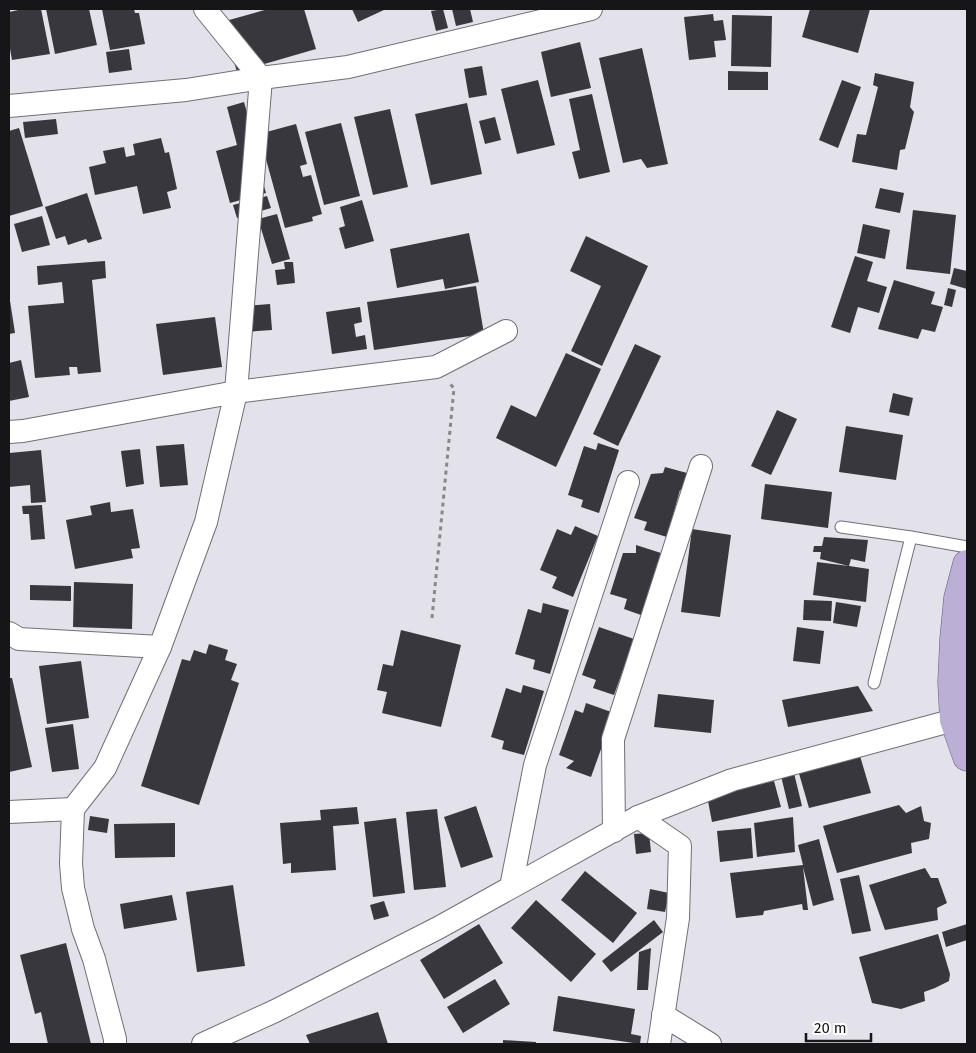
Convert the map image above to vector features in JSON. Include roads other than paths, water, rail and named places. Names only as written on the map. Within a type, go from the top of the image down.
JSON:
[{"type":"main road","points":[[967,564],[958,598],[952,682],[954,720],[967,757]]},
{"type":"street","points":[[115,1044],[73,888],[71,864],[73,809],[105,768],[160,647],[206,522],[236,392],[262,78],[205,9]]},
{"type":"street","points":[[9,106],[186,90],[348,67],[591,9]]},
{"type":"street","points":[[9,432],[236,392],[436,367],[506,331]]},
{"type":"street","points":[[614,831],[613,739],[701,466]]},
{"type":"street","points":[[512,887],[535,765],[628,482]]},
{"type":"street","points":[[9,633],[19,639],[160,647]]},
{"type":"street","points":[[203,1044],[275,1011],[438,928],[638,817],[732,780],[954,720]]},
{"type":"street","points":[[9,812],[73,809]]},
{"type":"street","points":[[638,817],[680,846],[678,918],[659,1044]]},
{"type":"street","points":[[663,1015],[710,1044]]},
{"type":"lane","points":[[840,527],[967,547]]},
{"type":"lane","points":[[874,683],[911,537]]}]
